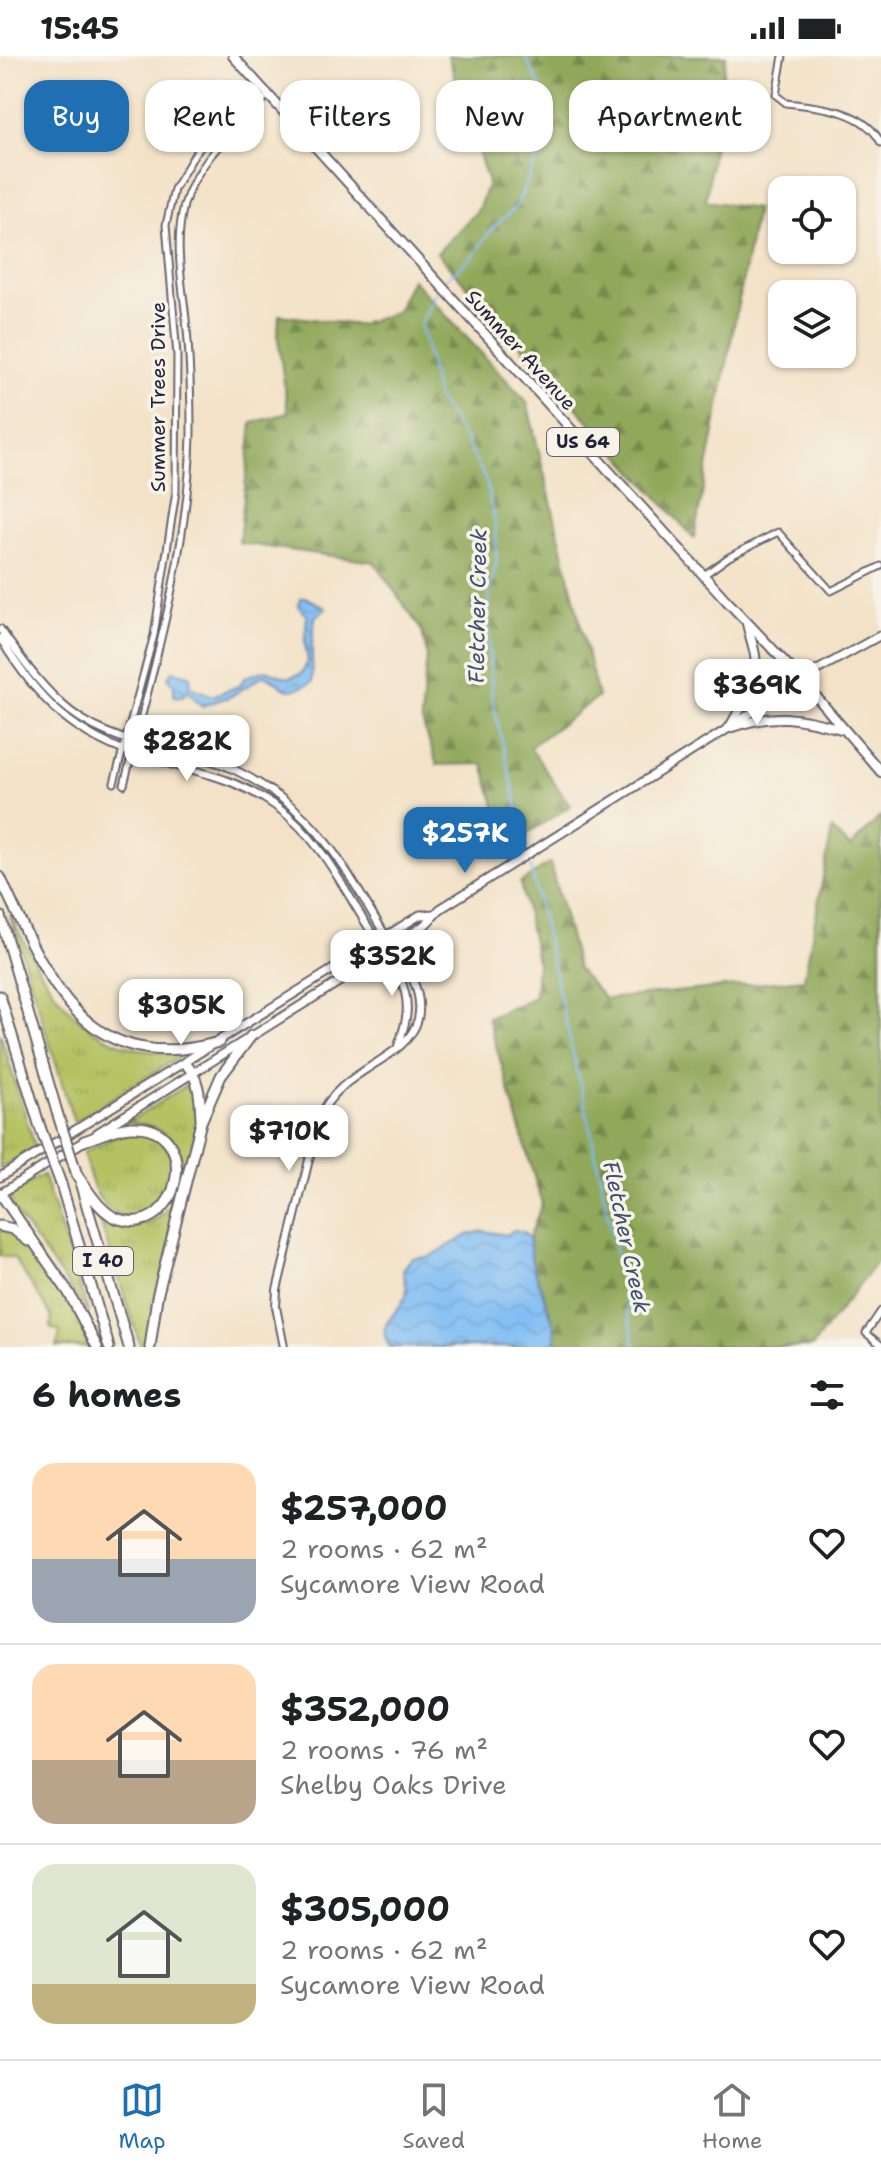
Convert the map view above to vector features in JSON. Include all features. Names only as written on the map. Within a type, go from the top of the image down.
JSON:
[{"type":"highway","points":[[0,877],[55,988],[82,1020],[114,1040],[151,1051],[191,1050],[219,1042]]},
{"type":"highway","name":"I 40","points":[[0,916],[129,1347]]},
{"type":"highway","name":"I 40","points":[[0,996],[61,1184],[109,1347]]},
{"type":"highway","points":[[150,1347],[157,1297],[201,1122],[221,1076],[251,1036]]},
{"type":"highway","points":[[185,1063],[194,1072],[200,1094],[201,1122]]},
{"type":"highway","points":[[77,1175],[102,1207],[119,1220],[139,1220],[157,1212],[165,1205],[175,1184],[174,1152],[169,1142],[149,1130],[133,1127],[114,1130],[84,1141]]},
{"type":"highway","points":[[0,1193],[69,1293],[97,1347]]},
{"type":"highway","points":[[0,1226],[13,1229],[34,1245]]},
{"type":"main road","name":"Summer Avenue","points":[[233,56],[255,80]]},
{"type":"main road","name":"Summer Avenue","points":[[264,90],[801,679],[881,772]]},
{"type":"main road","points":[[729,728],[752,686],[755,654],[747,623]]},
{"type":"main road","points":[[0,1193],[384,952],[426,924],[434,914],[729,728],[801,679],[881,635]]},
{"type":"main road","points":[[729,728],[772,717],[797,717],[843,729]]},
{"type":"main road","points":[[0,1177],[420,915],[434,914]]},
{"type":"street","points":[[783,56],[776,95],[779,99],[786,103],[835,109],[859,121],[881,143]]},
{"type":"street","name":"Summer Trees Drive","points":[[124,785],[171,602],[186,498],[191,436],[179,231],[192,183],[211,154],[268,95]]},
{"type":"street","name":"Summer Trees Drive","points":[[114,783],[154,635],[175,497],[178,434],[173,305],[166,225],[174,189],[196,152]]},
{"type":"street","points":[[173,305],[184,305]]},
{"type":"street","points":[[704,575],[729,557],[778,532],[831,591],[881,566]]},
{"type":"street","points":[[0,629],[44,688],[93,726],[135,743],[232,768],[281,798],[316,829],[350,877],[414,982],[418,1019],[409,1037],[335,1090],[319,1119],[277,1290],[278,1326],[285,1346]]},
{"type":"street","points":[[0,638],[29,683],[73,725],[132,754],[237,782],[303,829],[329,863],[401,980],[408,1000],[406,1023],[398,1046]]},
{"type":"street","points":[[881,1311],[866,1333],[881,1345]]},
{"type":"green space","points":[[448,56],[726,56],[723,80],[569,80],[569,152],[713,152],[706,201],[756,209],[694,538],[437,253],[478,210],[488,183],[478,152],[553,152],[553,80],[456,80]]},
{"type":"green space","points":[[412,279],[527,402],[598,697],[530,747],[570,806],[507,847],[483,764],[437,765],[421,719],[427,655],[422,631],[374,562],[239,543],[252,423],[288,413],[278,338],[279,315],[359,325],[396,312]]},
{"type":"green space","points":[[881,816],[881,1256],[812,1347],[557,1347],[554,1325],[532,1263],[529,1238],[542,1204],[488,1018],[535,997],[537,960],[520,883],[550,863],[578,969],[605,999],[804,979],[832,829],[850,847]]},
{"type":"green space","points":[[10,915],[41,972],[75,1016],[96,1032],[120,1044],[150,1051],[186,1053],[74,1122]]},
{"type":"green space","points":[[0,1033],[35,1147],[0,1169]]},
{"type":"green space","points":[[191,1082],[195,1083],[198,1122],[148,1347],[141,1347],[96,1209],[122,1225],[146,1224],[165,1211],[178,1191],[182,1168],[175,1146],[157,1129],[124,1123]]},
{"type":"green space","points":[[131,1131],[149,1134],[164,1144],[172,1160],[173,1177],[168,1192],[158,1206],[145,1215],[130,1218],[114,1213],[100,1199],[83,1153]]},
{"type":"green space","points":[[43,1175],[89,1314],[12,1208],[10,1194]]},
{"type":"green space","points":[[0,1229],[15,1237],[43,1262],[77,1314],[92,1347],[57,1347],[60,1331],[50,1328],[52,1317],[14,1258],[0,1256]]},
{"type":"water","points":[[301,598],[326,608],[315,617],[312,682],[289,690],[264,675],[231,696],[202,706],[188,691],[181,697],[174,696],[174,685],[168,677],[173,671],[190,675],[191,687],[212,696],[239,686],[245,677],[266,670],[288,678],[301,674],[308,662],[305,642],[307,616],[298,606]]},
{"type":"water","points":[[514,1230],[523,1232],[529,1238],[532,1263],[554,1325],[557,1347],[390,1347],[386,1339],[386,1326],[406,1295],[403,1269],[412,1258],[429,1257],[468,1235],[483,1231],[506,1235]]},
{"type":"waterway","name":"Fletcher Creek","points":[[443,281],[472,257],[492,229],[516,207],[550,128],[541,88],[525,56]]},
{"type":"waterway","name":"Fletcher Creek","points":[[437,289],[421,324],[437,397],[466,441],[486,481],[495,525],[497,560],[489,592],[488,631],[492,697],[527,849]]},
{"type":"waterway","name":"Fletcher Creek","points":[[528,856],[591,1133],[635,1347]]}]
